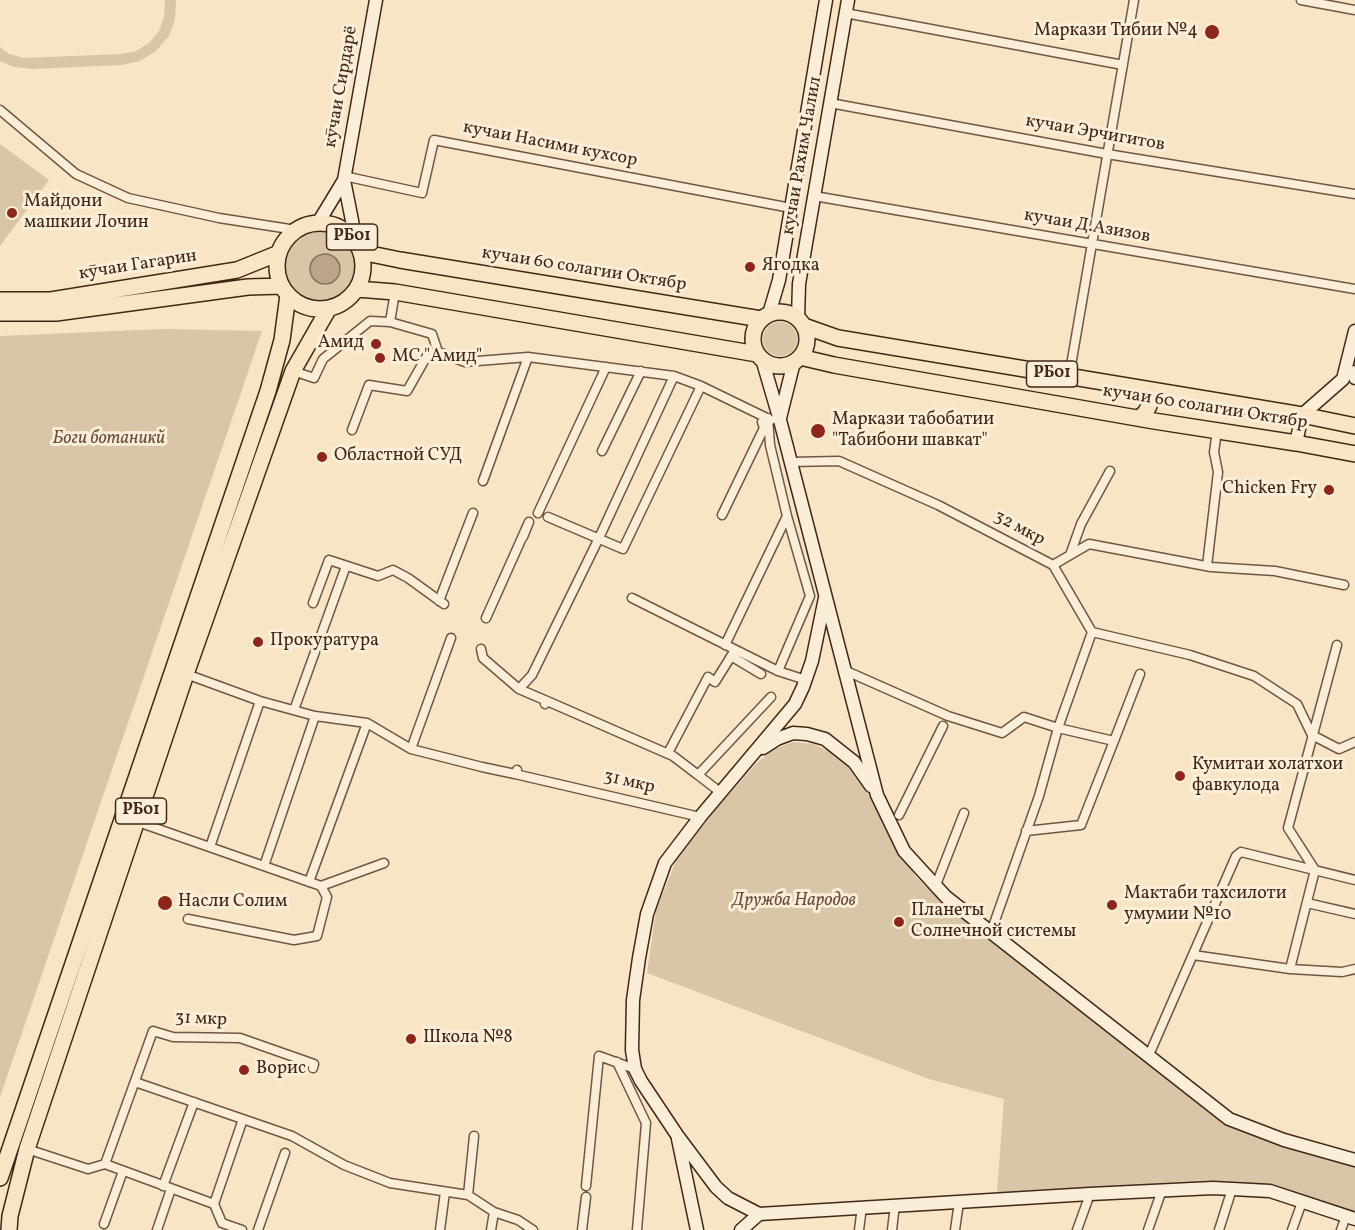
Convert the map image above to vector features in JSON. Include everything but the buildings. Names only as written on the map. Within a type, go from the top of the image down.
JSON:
[{"type":"highway","name":"РБ01","points":[[9,1230],[10,1216],[27,1149],[186,674],[293,371],[329,309],[340,305],[357,290],[363,271],[358,246],[346,231],[332,224],[318,223],[296,230]]},
{"type":"highway","points":[[279,253],[286,240],[296,230]]},
{"type":"highway","name":"кучаи 60 солагии Октябр","points":[[358,246],[400,260],[765,316]]},
{"type":"highway","name":"РБ01","points":[[0,1178],[268,391],[282,340],[285,291],[278,275],[279,253]]},
{"type":"highway","name":"кӯчаи Гагарин","points":[[0,300],[51,300],[237,270],[279,253]]},
{"type":"highway","name":"кӯчаи Гагарин","points":[[0,313],[56,313],[248,287],[285,291]]},
{"type":"highway","name":"РБ01","points":[[357,290],[395,291],[759,357],[777,366],[797,360]]},
{"type":"highway","points":[[285,291],[297,303],[307,307],[329,309]]},
{"type":"highway","name":"РБ01","points":[[765,316],[784,312],[801,322]]},
{"type":"highway","points":[[759,357],[753,340],[753,332],[765,316]]},
{"type":"highway","points":[[797,360],[807,342],[801,322]]},
{"type":"highway","name":"кучаи 60 солагии Октябр","points":[[801,322],[837,338],[1302,415]]},
{"type":"highway","name":"кучаи 60 солагии Октябр","points":[[797,360],[1355,454]]},
{"type":"highway","points":[[1074,378],[1070,392],[1072,402],[1077,407]]},
{"type":"highway","points":[[1138,418],[1149,406],[1148,396],[1143,389]]},
{"type":"highway","name":"РБ01","points":[[1302,415],[1355,426]]},
{"type":"street","name":"кӯчаи Сирдарё","points":[[344,178],[376,0]]},
{"type":"street","name":"кучаи Рахим Чалил","points":[[765,316],[779,280],[826,0]]},
{"type":"street","name":"кучаи Рахим Чалил","points":[[801,322],[799,284],[848,0]]},
{"type":"street","points":[[1074,378],[1092,244],[1134,0]]},
{"type":"street","points":[[1301,0],[1355,10]]},
{"type":"street","points":[[845,13],[1123,65]]},
{"type":"street","name":"кучаи Эрчигитов","points":[[830,103],[1107,154],[1355,194]]},
{"type":"street","points":[[0,110],[76,174],[128,198],[219,218],[296,230]]},
{"type":"street","name":"кучаи Насими кухсор","points":[[344,178],[422,193],[434,140],[791,208]]},
{"type":"street","points":[[318,223],[344,178]]},
{"type":"street","points":[[344,178],[358,246]]},
{"type":"street","name":"кучаи Д.Азизов","points":[[814,196],[1355,289]]},
{"type":"street","points":[[390,322],[395,291]]},
{"type":"street","points":[[293,371],[315,378],[322,359],[370,321],[390,322],[432,334],[438,352]]},
{"type":"street","points":[[1296,443],[1302,415],[1342,379],[1355,331]]},
{"type":"street","points":[[352,430],[369,384],[406,391],[428,354],[438,352],[465,362],[528,357],[674,376],[772,419]]},
{"type":"street","points":[[483,481],[528,357]]},
{"type":"street","points":[[759,357],[772,419],[791,462],[877,795]]},
{"type":"street","points":[[778,670],[810,596],[770,445],[772,419],[797,360]]},
{"type":"street","points":[[538,513],[606,367]]},
{"type":"street","points":[[602,452],[641,371]]},
{"type":"street","points":[[1355,372],[1355,378]]},
{"type":"street","points":[[519,689],[532,675],[674,376]]},
{"type":"street","points":[[548,517],[623,549],[701,386]]},
{"type":"street","points":[[722,515],[764,428],[772,419]]},
{"type":"street","points":[[1207,566],[1218,472],[1214,452],[1217,431]]},
{"type":"street","name":"32 мкр","points":[[791,462],[839,461],[938,505],[1053,565],[1089,544],[1207,566],[1275,572],[1344,585]]},
{"type":"street","points":[[1070,555],[1081,524],[1110,471]]},
{"type":"street","points":[[313,603],[329,560],[378,576],[393,570],[442,602],[473,513]]},
{"type":"street","points":[[725,645],[787,516]]},
{"type":"street","points":[[486,618],[529,522],[523,537]]},
{"type":"street","points":[[1053,565],[1092,632],[1190,655],[1254,676],[1297,704],[1312,735],[1339,749],[1355,742]]},
{"type":"street","points":[[294,710],[346,566]]},
{"type":"street","points":[[632,598],[725,645],[761,674]]},
{"type":"street","points":[[825,598],[812,662],[795,704],[720,792],[665,863],[647,914],[633,1000],[632,1050],[635,1068],[641,1081],[677,1135],[716,1187],[728,1198],[759,1214],[1162,1190],[1270,1191],[1350,1218],[1341,1230]]},
{"type":"street","points":[[991,932],[1092,632]]},
{"type":"street","points":[[411,749],[451,638]]},
{"type":"street","points":[[1290,969],[1315,870],[1288,828],[1337,645]]},
{"type":"street","points":[[481,649],[483,658],[519,689],[546,703],[668,753],[720,792]]},
{"type":"street","points":[[733,653],[806,680]]},
{"type":"street","points":[[668,753],[708,677],[715,682],[733,653]]},
{"type":"street","points":[[844,670],[948,716],[1002,733],[1024,717],[1058,728],[1114,741]]},
{"type":"street","name":"31 мкр","points":[[186,674],[260,700],[315,716],[368,723],[411,749],[700,817]]},
{"type":"street","points":[[1026,831],[1081,825],[1140,674]]},
{"type":"street","points":[[698,775],[771,697]]},
{"type":"street","points":[[210,847],[260,700]]},
{"type":"street","points":[[264,866],[315,716]]},
{"type":"street","points":[[309,882],[368,723]]},
{"type":"street","points":[[899,814],[943,726]]},
{"type":"street","points":[[750,757],[777,739],[793,733],[825,739],[854,762],[877,795],[904,851],[946,897],[1229,1119],[1284,1140],[1355,1160]]},
{"type":"street","points":[[936,885],[964,813]]},
{"type":"street","points":[[138,822],[321,886],[384,863]]},
{"type":"street","points":[[1149,1055],[1236,856],[1241,852],[1355,880]]},
{"type":"street","points":[[188,919],[294,940],[317,936],[327,897],[321,886]]},
{"type":"street","points":[[1307,903],[1355,914]]},
{"type":"street","points":[[1193,955],[1290,969],[1342,972],[1355,969]]},
{"type":"street","name":"31 мкр","points":[[105,1164],[153,1031],[173,1037],[240,1038],[313,1066]]},
{"type":"street","points":[[586,1186],[599,1056],[635,1068]]},
{"type":"street","points":[[617,1062],[646,1123],[637,1230]]},
{"type":"street","points":[[135,1082],[292,1136],[344,1165],[390,1183],[468,1195],[494,1212],[518,1220],[533,1230]]},
{"type":"street","points":[[156,1230],[194,1102]]},
{"type":"street","points":[[242,1230],[220,1226],[214,1204],[243,1119]]},
{"type":"street","points":[[677,1135],[697,1230]]},
{"type":"street","points":[[468,1195],[474,1136]]},
{"type":"street","points":[[27,1149],[88,1169],[105,1164],[214,1204]]},
{"type":"street","points":[[258,1230],[285,1153]]},
{"type":"street","points":[[104,1224],[123,1171]]},
{"type":"street","points":[[1219,1230],[1232,1189]]},
{"type":"street","points":[[1148,1230],[1162,1190]]},
{"type":"street","points":[[440,1230],[445,1192]]},
{"type":"street","points":[[1077,1230],[1090,1194]]},
{"type":"street","points":[[582,1230],[586,1197]]},
{"type":"street","points":[[955,1230],[959,1202]]},
{"type":"street","points":[[1292,1230],[1302,1202]]},
{"type":"street","points":[[892,1230],[895,1205]]},
{"type":"street","points":[[859,1230],[862,1207]]},
{"type":"street","points":[[491,1230],[494,1212]]},
{"type":"street","points":[[741,1230],[759,1214]]},
{"type":"green space","points":[[165,0],[176,0],[172,28],[168,37],[156,51],[140,61],[122,65],[32,69],[14,67],[0,61],[0,47],[9,54],[24,58],[121,54],[136,51],[149,43],[159,31],[164,17]]},
{"type":"green space","name":"Майдони машкии Лочин","points":[[0,144],[49,180],[0,246]]},
{"type":"green space","points":[[320,230],[340,236],[350,246],[356,266],[350,286],[340,296],[320,302],[300,296],[290,286],[284,266],[290,246],[300,236]]},
{"type":"green space","points":[[780,322],[792,327],[797,339],[792,351],[780,356],[768,351],[763,339],[768,327]]},
{"type":"green space","name":"Боги ботаникй","points":[[164,329],[262,331],[0,1097],[0,336]]},
{"type":"green space","name":"Дружба Народов","points":[[793,742],[813,744],[831,752],[846,764],[862,783],[915,876],[929,889],[1227,1123],[1355,1166],[1355,1211],[1271,1185],[1214,1181],[997,1193],[1004,1099],[929,1079],[647,973],[656,911],[677,858],[756,764],[772,750]]},
{"type":"shaded area","points":[[325,254],[335,259],[340,269],[335,279],[325,284],[315,279],[310,269],[315,259]]},
{"type":"place","name":"Маркази Тибии №4","points":[[1212,32]]},
{"type":"place","name":"Майдони машкии Лочин","points":[[12,213]]},
{"type":"place","name":"Ягодка","points":[[750,267]]},
{"type":"place","name":"Амид","points":[[376,344]]},
{"type":"place","name":"МС \"Амид\"","points":[[380,358]]},
{"type":"place","name":"Маркази табобатии \"Табибони шавкат\"","points":[[818,431]]},
{"type":"place","name":"Областной СУД","points":[[322,457]]},
{"type":"place","name":"Chicken Fry","points":[[1329,490]]},
{"type":"place","name":"Прокуратура","points":[[258,642]]},
{"type":"place","name":"Кумитаи холатхои фавкулода","points":[[1180,776]]},
{"type":"place","name":"Насли Солим","points":[[165,903]]},
{"type":"place","name":"Мактаби тахсилоти умумии №10","points":[[1112,905]]},
{"type":"place","name":"Планеты Солнечной системы","points":[[899,922]]},
{"type":"place","name":"Школа №8","points":[[411,1039]]},
{"type":"place","name":"Ворис","points":[[244,1070]]}]
